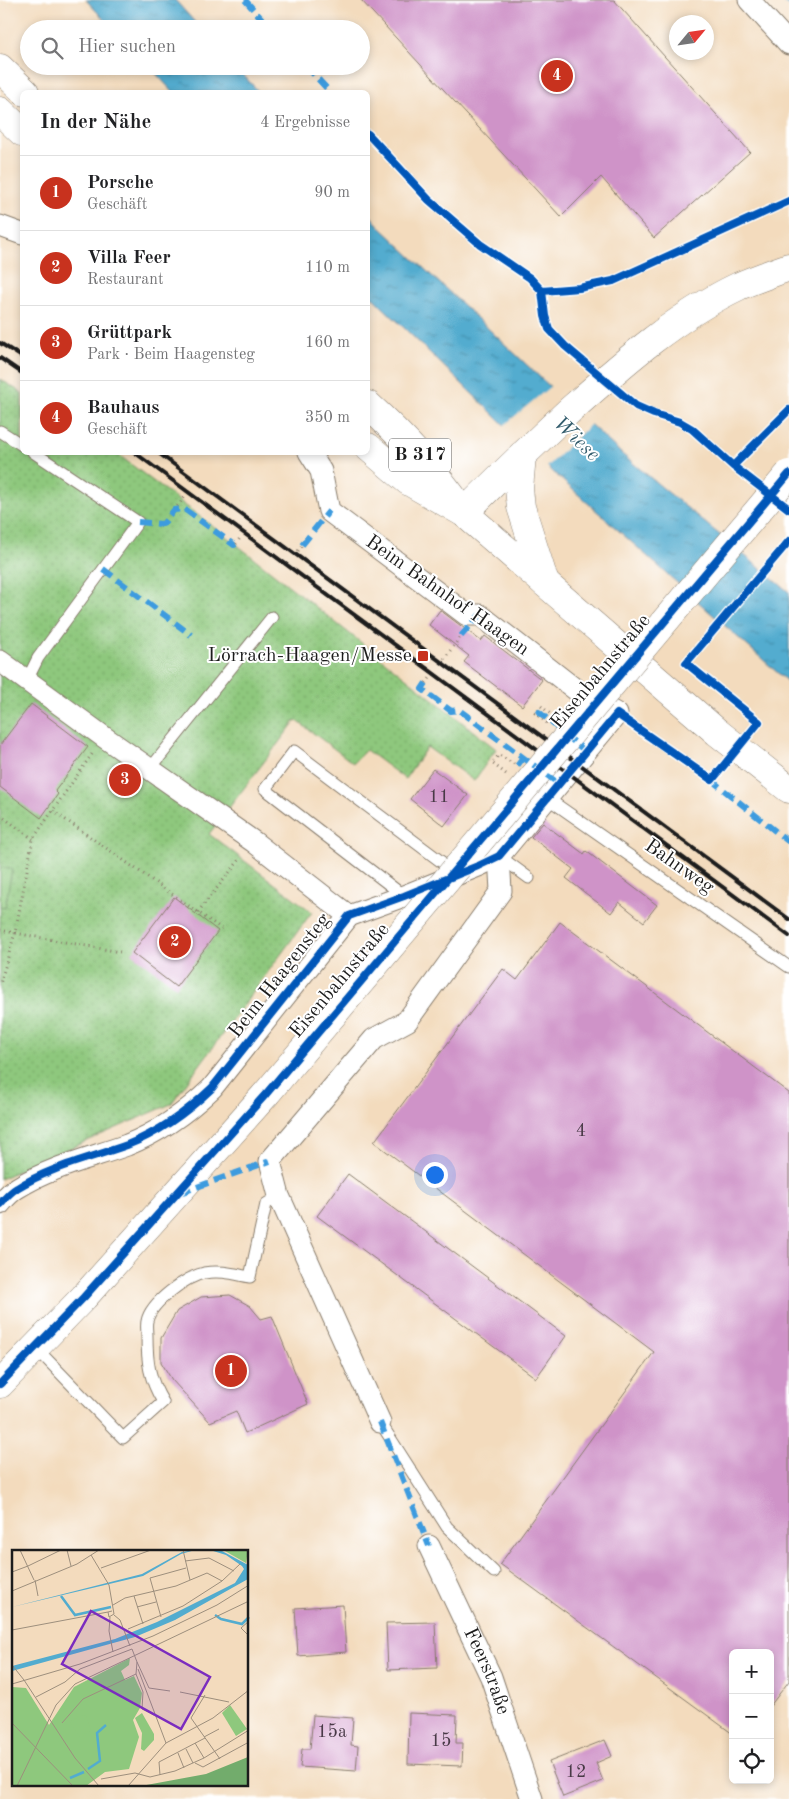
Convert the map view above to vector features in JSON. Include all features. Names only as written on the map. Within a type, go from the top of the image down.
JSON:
[{"type":"street","points":[[749,0],[789,44]]},
{"type":"street","points":[[0,68],[23,90]]},
{"type":"street","points":[[0,111],[20,130]]},
{"type":"street","points":[[0,226],[20,233]]},
{"type":"street","points":[[464,513],[509,483],[522,455],[617,368],[650,341],[704,305],[740,286],[789,267]]},
{"type":"street","name":"B 317","points":[[370,407],[419,454],[437,475],[464,513]]},
{"type":"street","name":"B 317","points":[[370,449],[408,481],[464,513],[717,732],[789,789]]},
{"type":"street","name":"Beim Bahnhof Haagen","points":[[311,455],[321,471],[329,511],[466,615],[480,615],[580,693],[617,714]]},
{"type":"street","name":"Eisenbahnstraße","points":[[0,1384],[84,1297],[266,1094],[789,474]]},
{"type":"street","points":[[509,483],[521,507],[545,583]]},
{"type":"street","name":"Beim Haagensteg","points":[[0,661],[104,737],[254,842],[349,916]]},
{"type":"street","name":"Beim Haagensteg","points":[[0,1204],[15,1188],[73,1163],[128,1144],[163,1128],[189,1110],[212,1088],[349,916],[404,896],[499,856],[617,714]]},
{"type":"street","points":[[380,1422],[279,1196],[270,1161],[374,1039],[408,1021],[501,891],[499,856]]},
{"type":"street","name":"Feerstraße","points":[[429,1546],[491,1677],[532,1799]]},
{"type":"lane","points":[[0,431],[20,444]]},
{"type":"lane","points":[[27,680],[38,658],[64,626],[138,522],[38,455]]},
{"type":"lane","points":[[150,769],[272,617]]},
{"type":"lane","points":[[404,896],[265,789],[294,751],[458,874]]},
{"type":"lane","name":"Bahnweg","points":[[547,798],[789,967]]},
{"type":"lane","points":[[499,856],[529,878]]},
{"type":"lane","points":[[35,1347],[123,1438],[163,1402],[154,1387],[147,1362],[147,1320],[159,1301],[179,1284],[203,1273],[223,1272],[250,1277],[266,1204],[279,1196]]},
{"type":"lane","points":[[380,1422],[447,1527],[494,1572]]},
{"type":"path","points":[[174,510],[185,497]]},
{"type":"path","points":[[236,544],[240,538]]},
{"type":"path","points":[[298,551],[302,545]]},
{"type":"path","points":[[444,659],[461,636]]},
{"type":"path","points":[[426,683],[430,678]]},
{"type":"path","points":[[0,984],[16,933],[34,839],[104,737]]},
{"type":"path","points":[[53,811],[225,930]]},
{"type":"path","points":[[0,815],[34,839]]},
{"type":"path","points":[[198,912],[254,842]]},
{"type":"path","points":[[0,930],[120,952]]},
{"type":"green space","points":[[0,379],[20,392],[20,455],[119,455],[236,544],[496,749],[474,781],[427,747],[405,779],[366,750],[353,763],[296,720],[209,834],[312,912],[171,1104],[0,1179]]},
{"type":"green space","points":[[0,867],[12,869],[5,908],[0,907]]},
{"type":"water","points":[[86,0],[175,0],[193,20],[105,20]]},
{"type":"water","points":[[157,75],[243,75],[257,90],[171,90]]},
{"type":"water","name":"Wiese","points":[[370,215],[382,229],[623,455],[789,592],[789,683],[552,471],[370,295]]},
{"type":"pier","points":[[552,385],[592,423],[545,469],[502,427]]},
{"type":"building","points":[[361,0],[614,0],[750,152],[654,238],[601,177],[561,217]]},
{"type":"building","points":[[440,610],[481,641],[485,636],[542,680],[522,706],[464,662],[469,656],[429,625]]},
{"type":"building","points":[[31,704],[88,747],[55,791],[58,794],[41,818],[0,787],[0,745]]},
{"type":"building","points":[[433,769],[468,795],[444,826],[410,799]]},
{"type":"building","points":[[543,823],[584,854],[586,851],[657,905],[644,922],[619,902],[611,913],[566,878],[573,869],[531,837]]},
{"type":"building","points":[[174,897],[218,931],[176,987],[132,953]]},
{"type":"building","points":[[560,922],[789,1093],[789,1681],[774,1701],[774,1649],[729,1649],[729,1731],[500,1564],[654,1352],[374,1142],[503,969],[517,980]]},
{"type":"building","points":[[348,1174],[566,1336],[536,1378],[317,1216]]},
{"type":"building","points":[[230,1295],[250,1306],[261,1319],[272,1316],[308,1404],[245,1433],[236,1411],[210,1422],[172,1380],[161,1362],[161,1338],[177,1311],[201,1297]]},
{"type":"building","points":[[343,1605],[346,1652],[298,1656],[295,1608]]},
{"type":"building","points":[[435,1622],[437,1668],[388,1670],[386,1623]]},
{"type":"building","points":[[409,1713],[457,1715],[456,1743],[463,1743],[462,1766],[408,1764]]},
{"type":"building","points":[[313,1715],[353,1718],[351,1745],[358,1746],[356,1771],[300,1767],[302,1749],[310,1749]]},
{"type":"building","points":[[605,1740],[612,1756],[596,1763],[603,1781],[563,1797],[549,1762]]},
{"type":"waterway","points":[[786,0],[789,3]]},
{"type":"railway","points":[[0,343],[20,356]]},
{"type":"railway","points":[[0,358],[20,372]]},
{"type":"railway","points":[[138,455],[789,936]]},
{"type":"railway","points":[[161,455],[789,919]]},
{"type":"marked path","points":[[245,0],[263,20]]},
{"type":"marked path","points":[[314,75],[328,90]]},
{"type":"marked path","points":[[138,522],[163,524],[174,510],[184,509],[234,545],[236,544]]},
{"type":"marked path","points":[[302,545],[329,511]]},
{"type":"marked path","points":[[103,569],[191,635]]},
{"type":"marked path","points":[[461,636],[480,615]]},
{"type":"marked path","points":[[426,683],[422,689],[451,711],[459,710],[559,784]]},
{"type":"marked path","points":[[555,726],[584,695]]},
{"type":"marked path","points":[[537,713],[539,712],[586,752]]},
{"type":"marked path","points":[[517,766],[523,758]]},
{"type":"marked path","points":[[710,779],[789,842]]},
{"type":"marked path","points":[[180,1193],[270,1161]]},
{"type":"marked path","points":[[380,1422],[429,1546]]},
{"type":"cycle path","points":[[370,136],[429,200],[480,244],[530,278],[542,291],[545,316],[549,329],[565,346],[636,406],[680,422],[692,429],[733,466],[789,509]]},
{"type":"cycle path","points":[[542,291],[579,288],[613,281],[789,201]]},
{"type":"cycle path","points":[[733,466],[789,410]]},
{"type":"cycle path","points":[[0,1384],[84,1297],[266,1094],[789,474]]},
{"type":"cycle path","points":[[0,1204],[12,1191],[43,1174],[139,1140],[162,1128],[183,1113],[212,1088],[349,916],[404,896],[499,856],[617,714],[712,780],[759,722],[686,663],[789,541]]},
{"type":"place","name":"Bauhaus","points":[[557,76]]},
{"type":"place","name":"Lörrach-Haagen/Messe","points":[[423,656]]},
{"type":"place","name":"Grüttpark","points":[[125,780]]},
{"type":"place","name":"Villa Feer","points":[[175,942]]},
{"type":"place","name":"Porsche","points":[[231,1371]]}]
